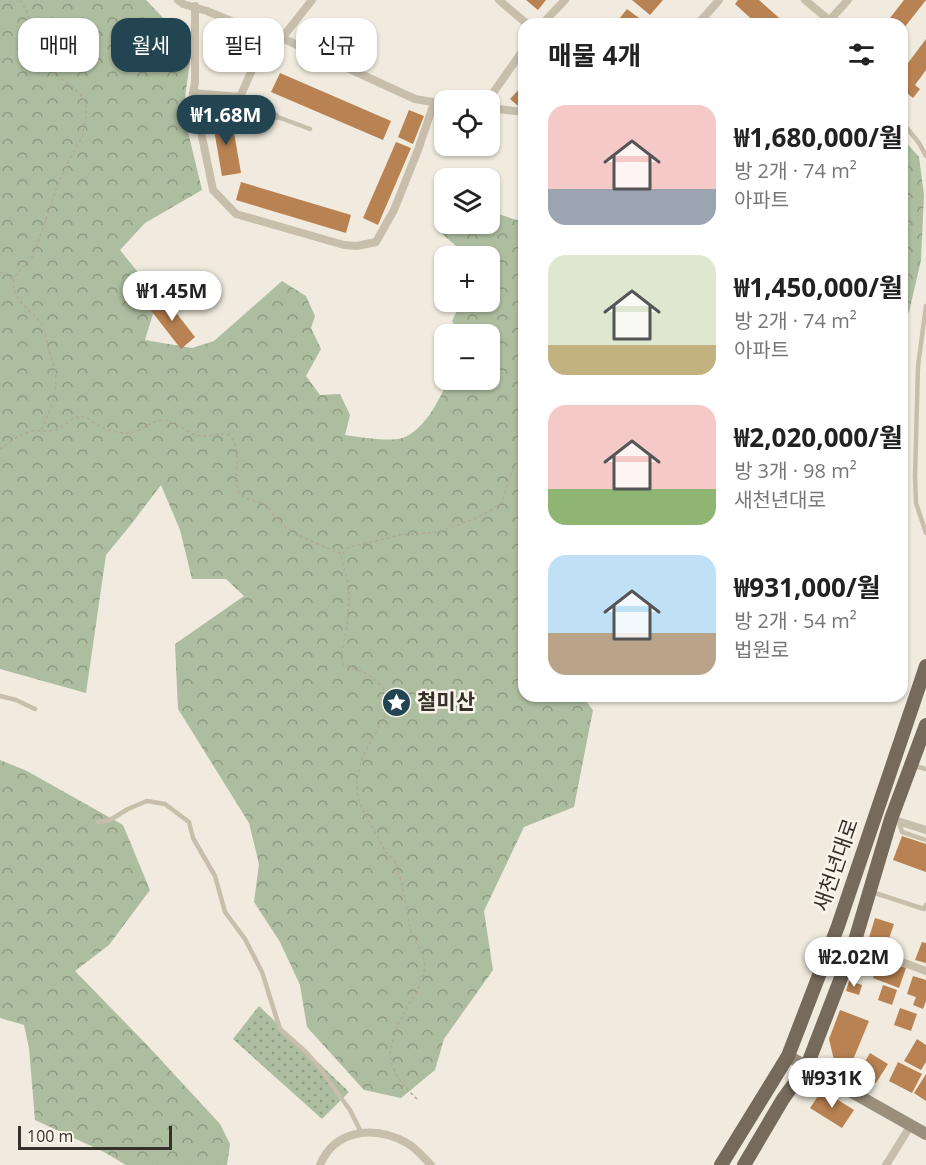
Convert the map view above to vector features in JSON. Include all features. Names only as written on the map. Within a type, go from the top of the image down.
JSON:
[{"type":"main road","name":"새천년대로","points":[[721,1165],[788,1056],[838,926],[926,668]]},
{"type":"main road","name":"새천년대로","points":[[744,1165],[783,1099],[807,1066],[854,944],[910,768],[923,741],[926,725]]},
{"type":"main road","points":[[788,1056],[926,1134]]},
{"type":"street","points":[[178,0],[183,4],[195,6],[224,18]]},
{"type":"street","points":[[284,35],[312,0]]},
{"type":"street","points":[[499,0],[520,18]]},
{"type":"street","points":[[548,18],[565,0]]},
{"type":"street","points":[[703,18],[719,0]]},
{"type":"street","points":[[805,0],[824,18]]},
{"type":"street","points":[[832,18],[848,0]]},
{"type":"street","points":[[195,6],[193,93],[213,190],[236,214],[344,245],[357,246],[376,242],[394,210],[434,103],[415,99],[284,39]]},
{"type":"street","points":[[495,90],[518,58]]},
{"type":"street","points":[[240,98],[251,72]]},
{"type":"street","points":[[193,93],[240,98],[275,116]]},
{"type":"street","points":[[500,109],[518,111]]},
{"type":"street","points":[[895,820],[926,830]]},
{"type":"street","points":[[854,944],[926,971]]},
{"type":"street","points":[[886,1165],[911,1125]]},
{"type":"street","points":[[320,1165],[330,1148],[344,1137],[361,1132],[386,1134],[410,1144],[431,1165]]},
{"type":"lane","points":[[275,116],[310,129]]},
{"type":"lane","points":[[908,129],[926,156]]},
{"type":"lane","points":[[926,306],[918,366],[915,476],[916,503],[926,533]]},
{"type":"lane","points":[[0,696],[16,700],[35,709]]},
{"type":"lane","points":[[910,768],[926,769]]},
{"type":"lane","points":[[98,822],[110,820],[147,801],[165,804],[189,822],[193,838],[215,876],[225,912],[245,939],[262,972],[280,1029],[318,1066],[350,1110],[361,1132]]},
{"type":"lane","points":[[895,820],[902,832],[926,840]]},
{"type":"lane","points":[[870,891],[924,909],[926,905]]},
{"type":"path","points":[[20,0],[47,63],[55,73],[80,94],[86,107],[82,137],[57,187],[34,255],[14,279],[19,301],[42,326],[55,370],[53,400],[40,431]]},
{"type":"path","points":[[0,272],[14,279]]},
{"type":"path","points":[[0,449],[32,431],[58,429],[77,417],[83,416],[102,428],[119,432],[136,432],[156,421],[163,420],[195,435],[228,434],[234,442],[236,451],[239,494],[265,505],[282,524],[292,531],[342,554]]},
{"type":"path","points":[[417,1099],[396,1074],[391,1064],[390,1053],[397,1026],[416,995],[425,964],[411,932],[396,864],[394,859],[387,854],[377,836],[361,806],[357,793],[357,780],[362,758],[387,712],[389,700],[383,688],[376,681],[343,664],[348,582],[341,558],[345,550],[350,548],[400,535],[439,532],[493,509],[501,503],[518,462]]},
{"type":"green space","points":[[0,0],[146,0],[163,18],[111,18],[111,72],[189,72],[183,111],[202,190],[145,223],[120,250],[158,297],[145,340],[192,348],[214,341],[282,281],[306,296],[315,316],[311,328],[321,349],[306,376],[320,395],[340,394],[350,415],[345,435],[385,440],[398,439],[415,431],[422,424],[444,390],[500,390],[500,324],[454,324],[452,321],[456,312],[500,312],[500,246],[456,246],[442,234],[500,234],[500,215],[518,220],[518,702],[587,702],[593,710],[574,807],[524,827],[484,911],[493,970],[444,1039],[435,1070],[401,1098],[364,1090],[307,1027],[300,985],[280,942],[254,902],[259,864],[249,823],[178,709],[175,644],[244,596],[226,579],[192,579],[180,530],[161,485],[106,555],[86,693],[0,669]]},
{"type":"green space","points":[[908,145],[919,157],[924,195],[921,260],[909,312]]},
{"type":"green space","points":[[0,760],[27,771],[123,825],[150,890],[109,945],[75,971],[220,1124],[230,1144],[227,1165],[126,1165],[104,1152],[35,1120],[29,1048],[24,1025],[0,1018]]},
{"type":"green space","points":[[259,1006],[349,1092],[322,1119],[233,1039]]},
{"type":"building","points":[[526,0],[546,0],[538,10]]},
{"type":"building","points":[[632,0],[663,0],[650,15]]},
{"type":"building","points":[[738,0],[759,0],[779,18],[750,18],[735,4]]},
{"type":"building","points":[[904,0],[926,0],[908,23],[908,18],[890,18]]},
{"type":"building","points":[[627,9],[639,18],[620,18]]},
{"type":"building","points":[[926,39],[926,70],[915,85],[920,89],[913,98],[908,94],[908,63]]},
{"type":"building","points":[[280,73],[391,121],[383,140],[271,92]]},
{"type":"building","points":[[518,90],[518,106],[510,99]]},
{"type":"building","points":[[409,110],[424,116],[413,144],[398,137]]},
{"type":"building","points":[[231,115],[241,173],[222,176],[212,118]]},
{"type":"building","points":[[396,142],[411,148],[378,225],[363,218]]},
{"type":"building","points":[[241,182],[351,215],[346,233],[236,200]]},
{"type":"building","points":[[163,296],[195,337],[181,349],[149,308]]},
{"type":"building","points":[[902,836],[926,844],[926,872],[893,860]]},
{"type":"building","points":[[875,918],[894,924],[886,947],[868,941]]},
{"type":"building","points":[[922,942],[926,943],[926,963],[915,960]]},
{"type":"building","points":[[880,959],[906,968],[899,988],[873,978]]},
{"type":"building","points":[[913,976],[926,980],[926,1001],[923,1009],[913,1005],[916,997],[907,994]]},
{"type":"building","points":[[849,981],[862,985],[859,995],[846,991]]},
{"type":"building","points":[[883,985],[897,990],[892,1005],[878,1000]]},
{"type":"building","points":[[900,1008],[917,1014],[911,1031],[894,1025]]},
{"type":"building","points":[[840,1010],[869,1021],[850,1067],[834,1060],[829,1039]]},
{"type":"building","points":[[917,1039],[926,1045],[926,1062],[921,1070],[904,1061]]},
{"type":"building","points":[[870,1053],[888,1064],[876,1083],[858,1073]]},
{"type":"building","points":[[898,1062],[922,1074],[912,1093],[889,1081]]},
{"type":"building","points":[[926,1074],[926,1101],[914,1093]]},
{"type":"building","points":[[822,1090],[854,1110],[842,1128],[810,1108]]},
{"type":"place","name":"철미산","points":[[396,702]]}]
